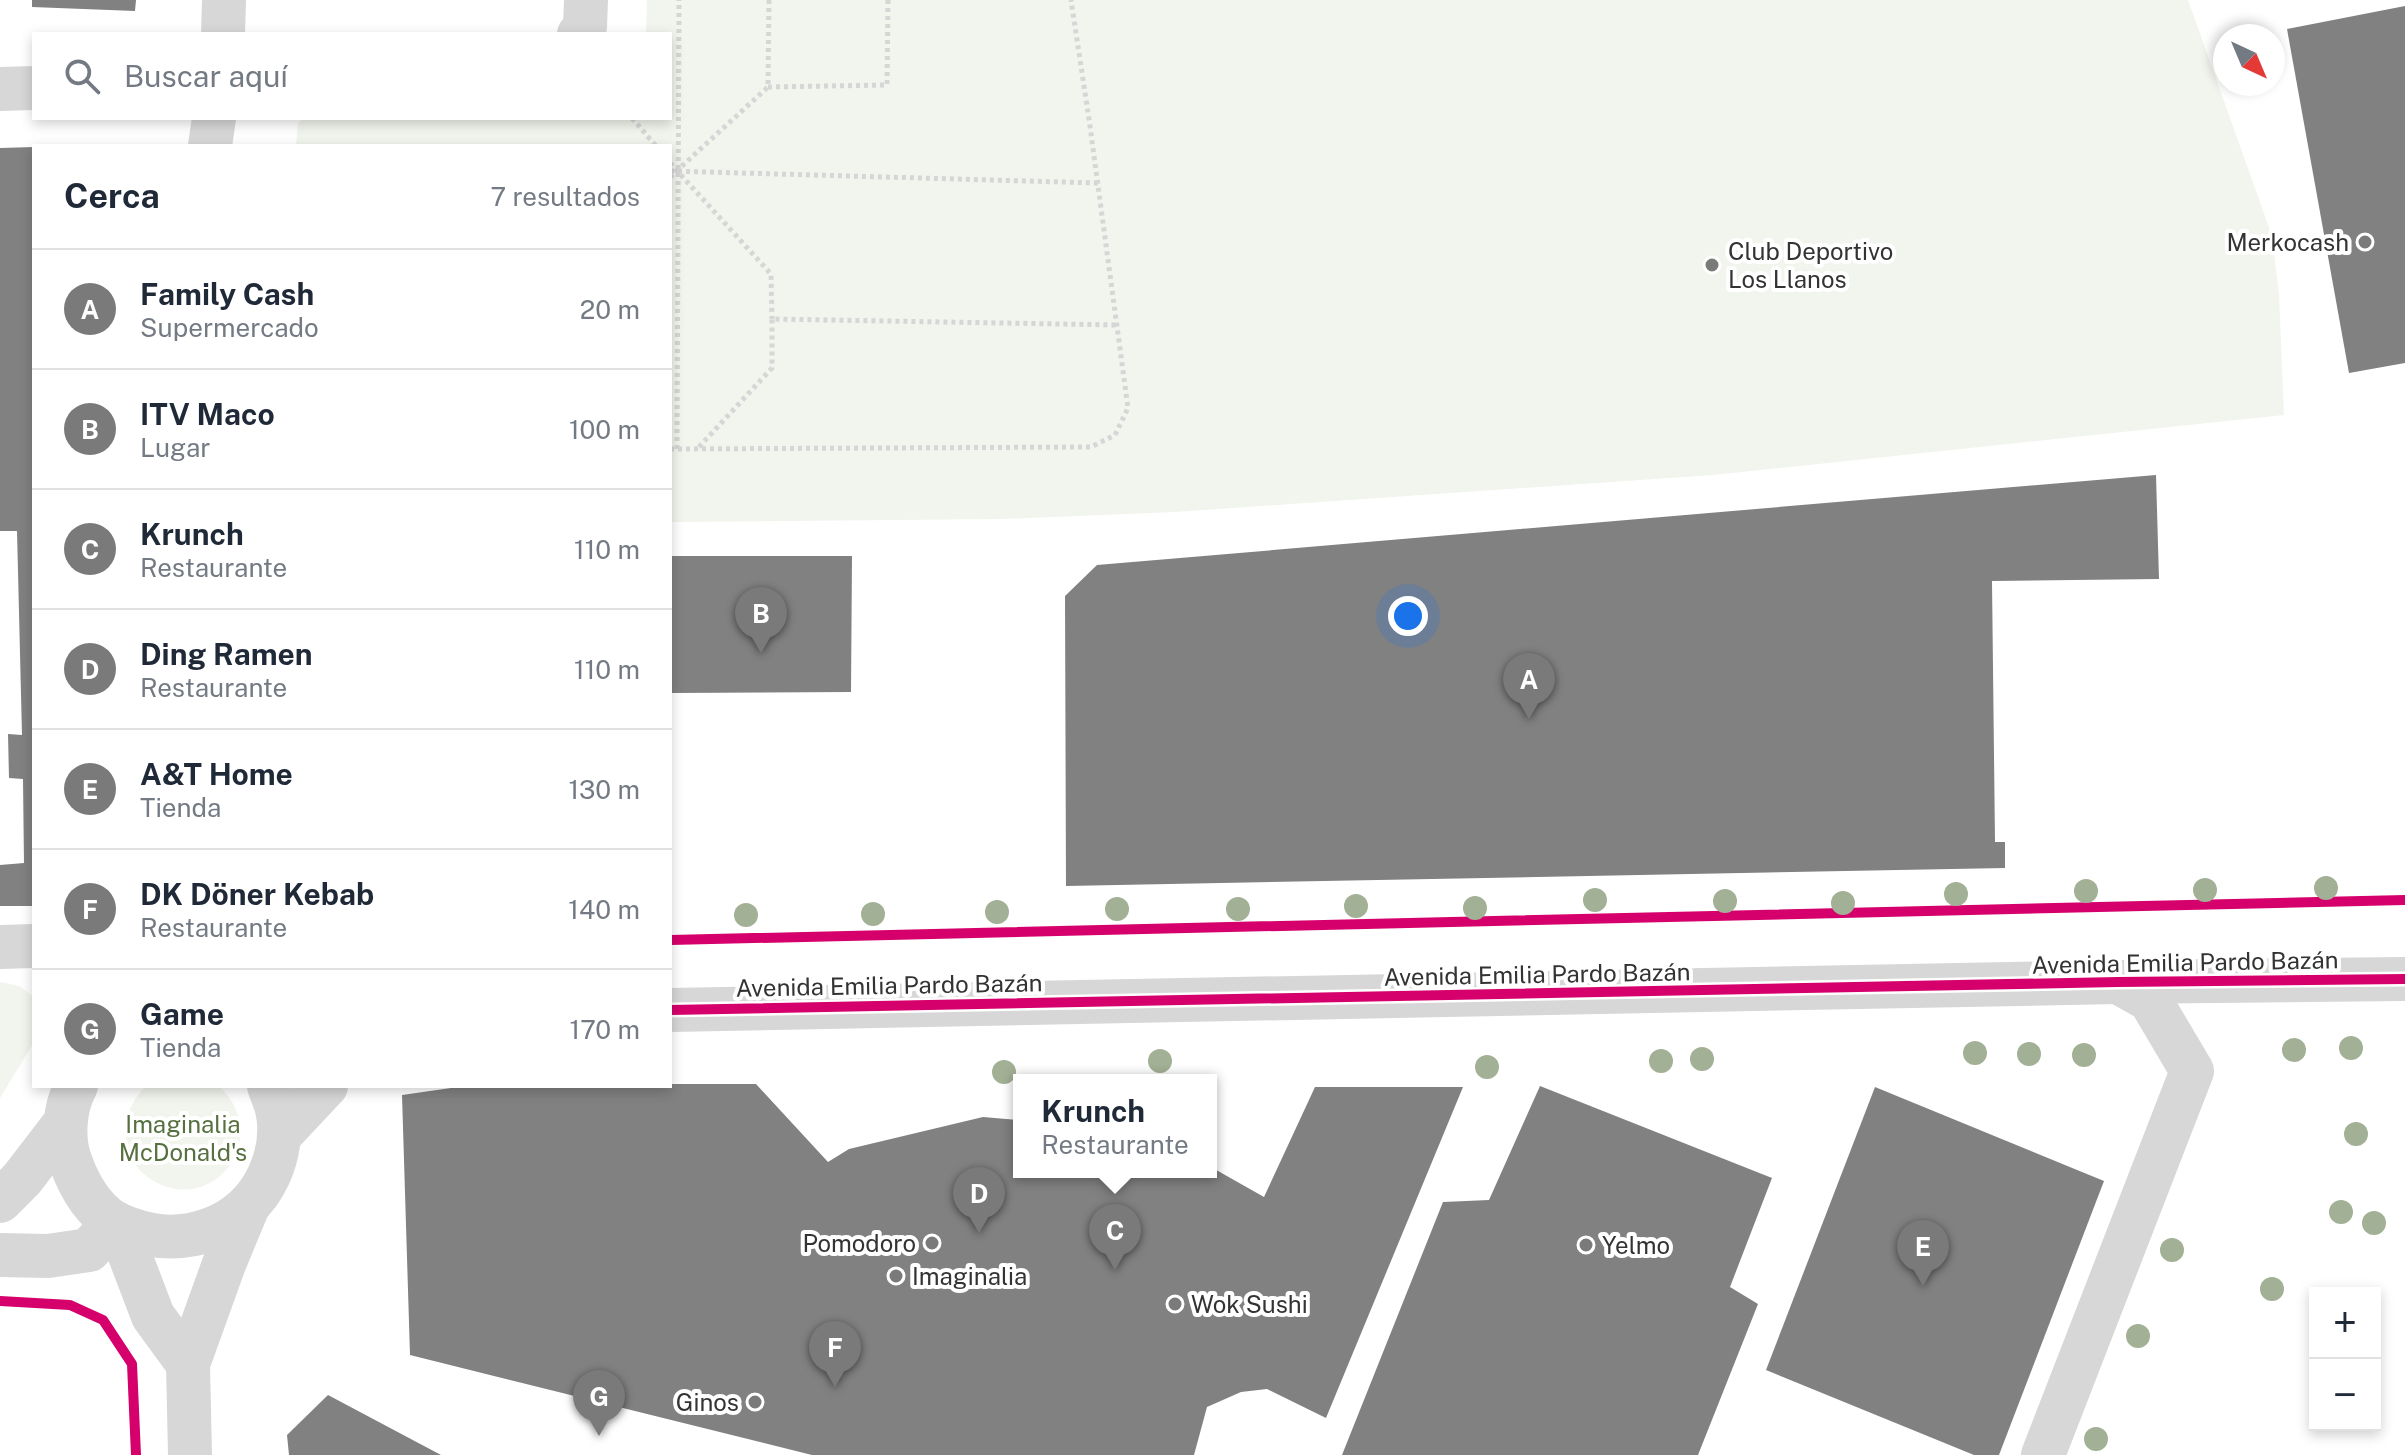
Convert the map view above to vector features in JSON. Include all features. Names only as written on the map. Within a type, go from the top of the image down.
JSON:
[{"type":"street","points":[[223,32],[224,0]]},
{"type":"street","points":[[581,32],[585,27],[586,0]]},
{"type":"street","points":[[0,89],[32,88]]},
{"type":"street","points":[[210,144],[214,120]]},
{"type":"street","points":[[0,947],[32,946]]},
{"type":"street","name":"Avenida Emilia Pardo Bazán","points":[[672,1010],[2405,979]]},
{"type":"street","points":[[2043,1455],[2192,1071],[2150,1000],[2118,982]]},
{"type":"street","points":[[190,1455],[188,1364],[248,1206],[264,1185],[274,1162],[279,1136],[277,1109],[270,1088]]},
{"type":"street","points":[[279,1136],[324,1088]]},
{"type":"street","points":[[71,1104],[67,1154],[78,1183],[97,1208],[116,1223],[146,1235],[173,1238],[201,1234],[226,1223],[248,1206]]},
{"type":"street","points":[[0,1201],[22,1179],[71,1104]]},
{"type":"street","points":[[0,1255],[48,1256],[89,1250],[116,1223]]},
{"type":"street","points":[[116,1223],[153,1316],[188,1364]]},
{"type":"path","points":[[679,0],[672,173],[673,449],[1091,447],[1115,435],[1128,408],[1071,0]]},
{"type":"path","points":[[768,87],[769,0]]},
{"type":"path","points":[[672,173],[768,87],[887,85],[888,0]]},
{"type":"path","points":[[634,120],[654,144]]},
{"type":"path","points":[[672,173],[1098,183]]},
{"type":"path","points":[[672,173],[771,274],[772,368],[698,448]]},
{"type":"path","points":[[772,319],[1117,325]]},
{"type":"green space","name":"Club Deportivo Los Llanos","points":[[647,0],[2188,0],[2213,70],[2213,96],[2222,96],[2272,236],[2279,294],[2284,415],[1713,475],[1175,512],[1001,519],[672,522],[672,144],[296,144],[298,123],[302,120],[672,120],[672,32],[646,32]]},
{"type":"green space","points":[[0,982],[19,986],[32,996],[32,1045],[0,1098]]},
{"type":"green space","name":"Imaginalia McDonald's","points":[[144,1088],[220,1088],[234,1106],[240,1128],[238,1148],[229,1166],[215,1180],[196,1188],[175,1189],[143,1174],[130,1157],[126,1138],[126,1122],[135,1099]]},
{"type":"building","points":[[32,0],[136,0],[135,11],[32,7]]},
{"type":"building","name":"Merkocash","points":[[2405,6],[2405,363],[2349,373],[2287,29]]},
{"type":"building","points":[[32,147],[32,906],[0,906],[0,865],[24,863],[23,779],[9,778],[8,734],[22,735],[17,531],[0,531],[0,148]]},
{"type":"building","points":[[2156,475],[2159,579],[1992,581],[1995,842],[2005,842],[2005,868],[1066,886],[1065,596],[1097,565]]},
{"type":"building","points":[[672,556],[852,556],[851,692],[672,693]]},
{"type":"building","name":"Imaginalia","points":[[672,1084],[756,1084],[828,1162],[849,1149],[983,1117],[1013,1120],[1013,1178],[1217,1178],[1217,1170],[1264,1197],[1315,1087],[1463,1087],[1326,1418],[1267,1389],[1241,1392],[1207,1407],[1194,1455],[812,1455],[410,1355],[402,1095],[451,1088],[672,1088]]},
{"type":"building","name":"Yelmo","points":[[1540,1086],[1772,1178],[1730,1287],[1758,1304],[1698,1455],[1342,1455],[1443,1202],[1489,1200]]},
{"type":"building","points":[[1875,1087],[2104,1181],[1999,1455],[1974,1455],[1766,1370]]},
{"type":"building","points":[[328,1395],[441,1455],[289,1455],[287,1435]]},
{"type":"cycle path","points":[[672,940],[2405,900]]},
{"type":"cycle path","points":[[672,1010],[2405,979]]},
{"type":"cycle path","points":[[0,1301],[70,1305],[103,1320],[132,1364],[136,1455]]},
{"type":"place","name":"Merkocash","points":[[2365,242]]},
{"type":"place","name":"Club Deportivo Los Llanos","points":[[1712,265]]},
{"type":"place","name":"ITV Maco","points":[[761,653]]},
{"type":"place","name":"Family Cash","points":[[1529,719]]},
{"type":"place","name":"Ding Ramen","points":[[979,1233]]},
{"type":"place","name":"Pomodoro","points":[[932,1243]]},
{"type":"place","name":"Yelmo","points":[[1586,1245]]},
{"type":"place","name":"Krunch","points":[[1115,1270]]},
{"type":"place","name":"Imaginalia","points":[[896,1276]]},
{"type":"place","name":"A&T Home","points":[[1923,1286]]},
{"type":"place","name":"Wok Sushi","points":[[1175,1304]]},
{"type":"place","name":"DK Döner Kebab","points":[[835,1387]]},
{"type":"place","name":"Ginos","points":[[755,1402]]},
{"type":"place","name":"Game","points":[[599,1436]]}]
